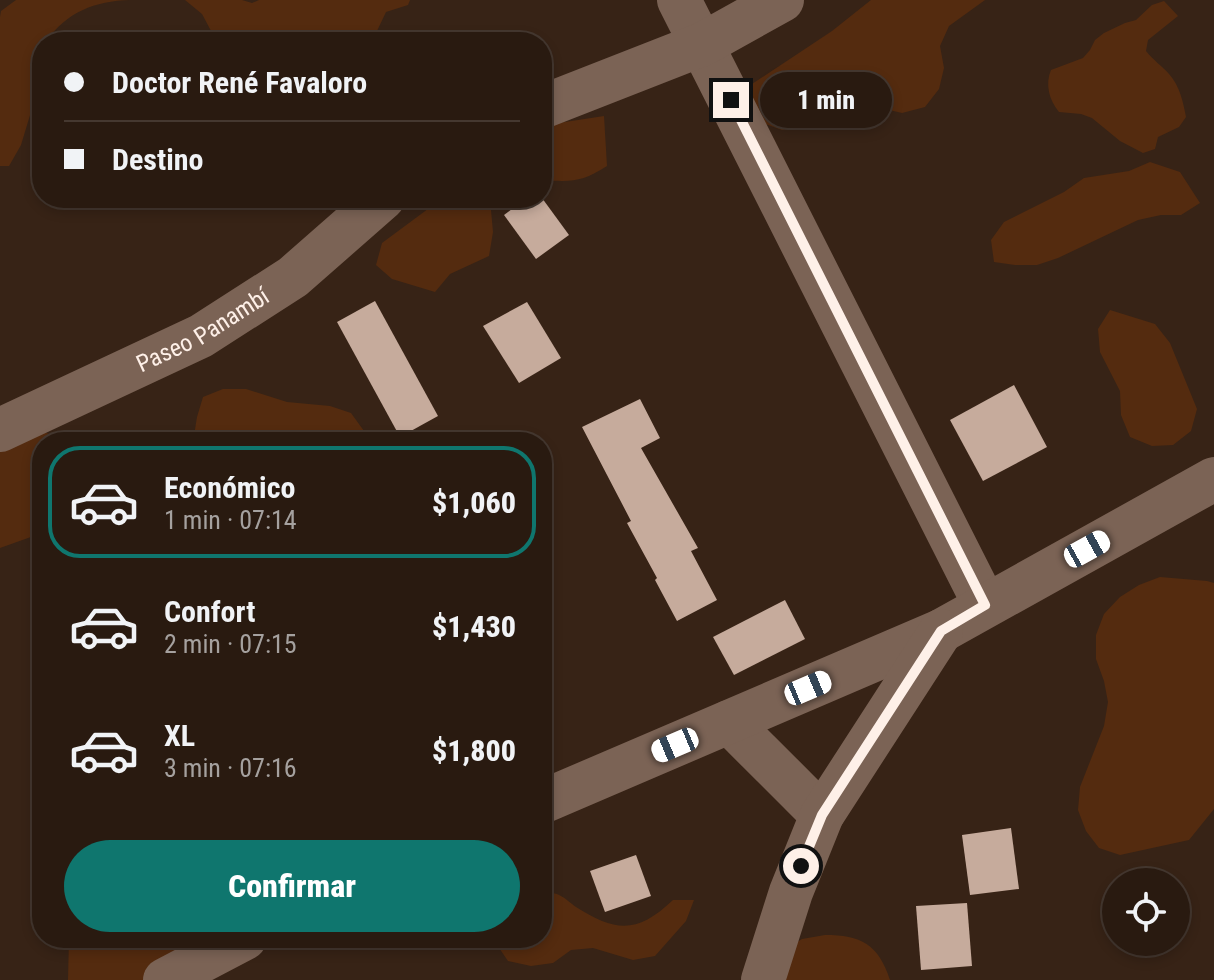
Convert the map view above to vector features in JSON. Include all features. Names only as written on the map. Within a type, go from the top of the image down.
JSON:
[{"type":"street","points":[[679,0],[985,605]]},
{"type":"street","points":[[552,103],[703,44],[782,0]]},
{"type":"street","name":"Paseo Panambí","points":[[0,430],[201,336],[293,277],[372,208]]},
{"type":"street","points":[[552,798],[941,631],[1214,479]]},
{"type":"street","points":[[763,980],[791,892],[822,815],[941,631]]},
{"type":"street","points":[[729,722],[822,815]]},
{"type":"street","points":[[165,980],[226,948]]},
{"type":"shaded area","points":[[16,0],[130,0],[82,10],[54,32],[32,32],[32,109],[21,145],[9,166],[0,166],[1,11]]},
{"type":"shaded area","points":[[185,0],[242,0],[252,3],[259,0],[410,0],[408,5],[386,12],[376,32],[212,32],[202,14]]},
{"type":"shaded area","points":[[871,0],[985,0],[949,26],[940,46],[944,68],[939,89],[925,107],[902,113],[881,108],[862,98],[841,104],[803,127],[782,130],[760,122],[745,106],[752,84],[832,31]]},
{"type":"shaded area","points":[[1164,1],[1178,16],[1148,40],[1146,51],[1176,84],[1186,117],[1179,127],[1158,137],[1155,149],[1143,153],[1120,141],[1092,118],[1059,112],[1050,97],[1048,81],[1051,70],[1083,58],[1104,33],[1136,20],[1152,5]]},
{"type":"shaded area","points":[[604,116],[607,166],[576,180],[552,181],[552,124]]},
{"type":"shaded area","points":[[1150,162],[1180,172],[1200,203],[1181,215],[1138,220],[1037,265],[994,262],[991,240],[1004,222],[1064,192],[1084,178],[1129,171]]},
{"type":"shaded area","points":[[429,208],[492,208],[493,232],[489,256],[450,274],[435,292],[392,279],[376,265],[382,243]]},
{"type":"shaded area","points":[[1110,310],[1155,324],[1170,343],[1197,409],[1191,431],[1173,445],[1152,446],[1130,437],[1121,415],[1120,391],[1100,352],[1098,329]]},
{"type":"shaded area","points":[[223,389],[246,389],[287,402],[330,406],[351,413],[364,432],[195,432],[203,397]]},
{"type":"shaded area","points":[[32,434],[32,537],[0,548],[0,449]]},
{"type":"shaded area","points":[[1160,577],[1214,583],[1214,809],[1189,840],[1120,855],[1099,848],[1086,831],[1078,810],[1080,787],[1104,726],[1108,702],[1096,659],[1096,635],[1104,614],[1120,597]]},
{"type":"shaded area","points":[[552,893],[604,922],[627,926],[649,919],[673,900],[694,900],[686,921],[655,956],[633,960],[593,948],[571,950],[553,963],[531,966],[508,961],[499,948],[552,948]]},
{"type":"shaded area","points":[[825,935],[849,937],[866,944],[880,958],[890,980],[767,980],[783,951],[802,939]]},
{"type":"shaded area","points":[[69,948],[227,948],[171,980],[68,980]]},
{"type":"building","points":[[513,208],[549,208],[569,235],[536,259],[504,215]]},
{"type":"building","points":[[375,301],[438,416],[409,432],[397,432],[337,322]]},
{"type":"building","points":[[527,302],[561,358],[519,383],[483,326]]},
{"type":"building","points":[[1014,385],[1047,447],[983,481],[950,420]]},
{"type":"building","points":[[640,399],[660,438],[641,448],[698,548],[691,551],[717,600],[677,621],[627,523],[631,521],[582,427]]},
{"type":"building","points":[[785,600],[805,639],[734,675],[713,637]]},
{"type":"building","points":[[1011,828],[1019,889],[970,895],[962,835]]},
{"type":"building","points":[[636,855],[651,896],[605,912],[590,871]]},
{"type":"building","points":[[967,903],[972,966],[921,970],[916,906]]},
{"type":"route","points":[[731,100],[985,605],[941,631],[822,815],[801,866]]}]
